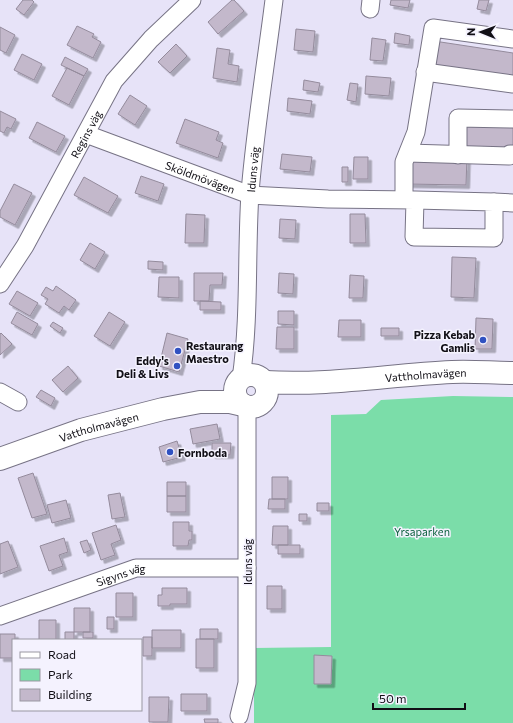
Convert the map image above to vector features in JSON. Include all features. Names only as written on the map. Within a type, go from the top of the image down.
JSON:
[{"type":"main road","name":"Vattholmavägen","points":[[0,459],[81,430],[164,409],[251,390],[314,382],[452,372],[513,374]]},
{"type":"street","name":"Regins väg","points":[[0,284],[25,246],[114,81],[151,39],[192,0]]},
{"type":"street","name":"Iduns väg","points":[[239,716],[246,683],[251,390],[246,341],[250,194],[252,165],[274,0]]},
{"type":"street","points":[[494,202],[494,238],[414,237],[404,162],[416,132],[433,28],[513,39]]},
{"type":"street","points":[[426,72],[513,84]]},
{"type":"street","points":[[458,155],[458,118],[513,118]]},
{"type":"street","name":"Sköldmövägen","points":[[86,134],[250,194],[328,199],[513,203]]},
{"type":"street","points":[[408,153],[509,156],[510,154],[513,154]]},
{"type":"street","points":[[0,392],[18,402]]},
{"type":"street","name":"Sigyns väg","points":[[0,616],[136,568],[247,568]]},
{"type":"green space","name":"Yrsaparken","points":[[453,396],[513,397],[513,723],[254,723],[254,648],[331,647],[331,415],[366,414],[381,400]]},
{"type":"building","points":[[23,0],[32,0],[34,2],[24,15],[16,9]]},
{"type":"building","points":[[232,0],[234,0],[244,11],[218,34],[208,22]]},
{"type":"building","points":[[391,0],[410,0],[408,8],[390,5]]},
{"type":"building","points":[[479,0],[489,0],[486,11],[477,9]]},
{"type":"building","points":[[77,26],[94,34],[92,37],[101,42],[93,58],[67,45]]},
{"type":"building","points":[[0,27],[15,35],[6,53],[0,50]]},
{"type":"building","points":[[296,29],[315,31],[313,52],[294,50]]},
{"type":"building","points":[[395,33],[410,36],[409,45],[394,43]]},
{"type":"building","points":[[372,38],[386,40],[383,61],[370,60]]},
{"type":"building","points":[[434,41],[513,53],[513,81],[430,68]]},
{"type":"building","points":[[176,44],[187,56],[170,73],[158,62]]},
{"type":"building","points":[[217,48],[230,50],[228,64],[239,66],[237,82],[213,78]]},
{"type":"building","points":[[22,54],[42,64],[34,80],[14,70]]},
{"type":"building","points":[[65,57],[88,69],[84,76],[61,65]]},
{"type":"building","points":[[67,68],[84,76],[69,105],[52,96]]},
{"type":"building","points":[[366,76],[391,78],[389,96],[365,94]]},
{"type":"building","points":[[304,80],[320,83],[318,92],[303,90]]},
{"type":"building","points":[[350,83],[358,84],[356,102],[347,100]]},
{"type":"building","points":[[130,95],[147,106],[135,125],[118,114]]},
{"type":"building","points":[[288,98],[312,101],[310,114],[287,111]]},
{"type":"building","points":[[0,111],[16,119],[11,129],[7,127],[4,133],[0,131]]},
{"type":"building","points":[[185,119],[219,132],[216,140],[223,143],[218,158],[176,143]]},
{"type":"building","points":[[37,122],[65,136],[56,152],[29,138]]},
{"type":"building","points":[[462,126],[513,127],[513,148],[462,148]]},
{"type":"building","points":[[282,154],[312,157],[310,172],[280,169]]},
{"type":"building","points":[[354,157],[368,157],[368,179],[353,179]]},
{"type":"building","points":[[407,157],[467,157],[466,185],[407,184]]},
{"type":"building","points":[[342,167],[348,167],[348,182],[342,182]]},
{"type":"building","points":[[141,176],[164,184],[158,201],[135,193]]},
{"type":"building","points":[[84,177],[118,196],[108,213],[74,195]]},
{"type":"building","points":[[14,184],[32,193],[15,225],[0,217],[0,211]]},
{"type":"building","points":[[186,214],[205,215],[204,243],[185,243]]},
{"type":"building","points":[[350,214],[365,214],[366,243],[350,243]]},
{"type":"building","points":[[280,219],[296,220],[295,239],[279,238]]},
{"type":"building","points":[[90,243],[105,252],[95,269],[80,260]]},
{"type":"building","points":[[452,257],[476,258],[474,298],[451,297]]},
{"type":"building","points":[[148,261],[163,262],[163,270],[148,269]]},
{"type":"building","points":[[194,273],[223,273],[222,285],[210,285],[209,301],[194,301]]},
{"type":"building","points":[[279,273],[294,274],[293,294],[278,293]]},
{"type":"building","points":[[350,275],[364,276],[363,298],[349,298]]},
{"type":"building","points":[[159,277],[179,277],[179,298],[158,297]]},
{"type":"building","points":[[56,286],[76,300],[69,310],[64,306],[59,313],[45,304],[48,299],[41,295],[46,287],[53,291]]},
{"type":"building","points":[[17,291],[38,303],[30,316],[9,304]]},
{"type":"building","points":[[200,301],[221,302],[221,310],[200,310]]},
{"type":"building","points":[[278,311],[294,311],[294,325],[278,324]]},
{"type":"building","points":[[17,312],[38,324],[32,335],[11,323]]},
{"type":"building","points":[[109,312],[125,322],[110,346],[94,336]]},
{"type":"building","points":[[476,318],[493,319],[492,349],[475,349]]},
{"type":"building","points":[[339,320],[361,320],[361,337],[338,337]]},
{"type":"building","points":[[53,322],[63,328],[60,333],[50,326]]},
{"type":"building","points":[[277,327],[294,327],[294,349],[276,349]]},
{"type":"building","points":[[381,328],[399,328],[399,336],[381,336]]},
{"type":"building","points":[[1,333],[12,344],[0,355],[0,334]]},
{"type":"building","points":[[167,333],[188,339],[179,372],[159,366]]},
{"type":"building","points":[[68,366],[78,378],[63,392],[52,380]]},
{"type":"building","points":[[41,390],[55,398],[51,406],[36,397]]},
{"type":"building","points":[[217,424],[220,439],[193,444],[190,429]]},
{"type":"building","name":"Fornboda","points":[[177,441],[182,457],[163,462],[159,447]]},
{"type":"building","points":[[212,443],[231,443],[230,455],[212,455]]},
{"type":"building","points":[[33,473],[47,514],[32,518],[18,478]]},
{"type":"building","points":[[272,477],[288,477],[288,499],[272,499]]},
{"type":"building","points":[[167,482],[186,482],[186,496],[167,496]]},
{"type":"building","points":[[120,493],[125,517],[112,519],[108,495]]},
{"type":"building","points":[[167,496],[186,496],[186,512],[167,512]]},
{"type":"building","points":[[269,499],[285,499],[285,509],[268,509]]},
{"type":"building","points":[[66,500],[71,518],[52,523],[47,505]]},
{"type":"building","points":[[317,503],[329,503],[329,511],[317,511]]},
{"type":"building","points":[[299,514],[307,514],[307,521],[299,521]]},
{"type":"building","points":[[173,522],[189,522],[189,531],[192,531],[192,540],[189,540],[188,546],[173,546]]},
{"type":"building","points":[[116,525],[121,540],[111,544],[115,555],[101,560],[92,533]]},
{"type":"building","points":[[273,526],[288,526],[288,545],[272,545]]},
{"type":"building","points":[[64,538],[68,552],[59,555],[63,566],[49,571],[40,546]]},
{"type":"building","points":[[87,540],[91,550],[84,553],[80,542]]},
{"type":"building","points":[[8,541],[18,567],[0,574],[0,544]]},
{"type":"building","points":[[278,545],[300,545],[300,554],[278,554]]},
{"type":"building","points":[[267,586],[282,586],[282,609],[267,609]]},
{"type":"building","points":[[162,588],[187,588],[187,604],[158,606],[158,595],[162,595]]},
{"type":"building","points":[[116,593],[133,593],[133,617],[116,617]]},
{"type":"building","points":[[74,608],[90,608],[90,632],[74,632]]},
{"type":"building","points":[[107,617],[114,617],[114,629],[107,629]]},
{"type":"building","points":[[39,620],[56,620],[56,639],[39,639]]},
{"type":"building","points":[[200,629],[218,629],[218,639],[200,639]]},
{"type":"building","points":[[152,630],[181,630],[181,648],[152,648]]},
{"type":"building","points":[[65,632],[74,632],[74,639],[65,639]]},
{"type":"building","points":[[83,632],[93,632],[93,638],[83,638]]},
{"type":"building","points":[[0,634],[15,634],[15,639],[12,639],[12,658],[0,658]]},
{"type":"building","points":[[143,637],[152,637],[152,656],[143,656]]},
{"type":"building","points":[[196,639],[214,639],[214,668],[196,668]]},
{"type":"building","points":[[314,655],[332,656],[331,684],[314,684]]},
{"type":"building","points":[[181,694],[207,694],[207,711],[181,711]]},
{"type":"building","points":[[149,697],[169,697],[168,722],[149,722]]},
{"type":"building","points":[[204,719],[218,719],[218,723],[205,723]]},
{"type":"place","name":"Pizza Kebab Gamlis","points":[[483,340]]},
{"type":"place","name":"Restaurang Maestro","points":[[178,351]]},
{"type":"place","name":"Eddy's Deli & Livs","points":[[177,366]]},
{"type":"place","name":"Fornboda","points":[[170,452]]}]
